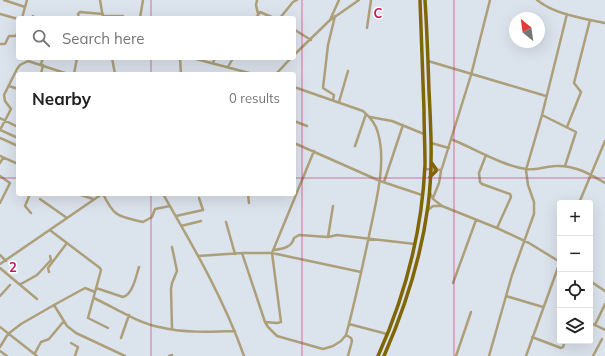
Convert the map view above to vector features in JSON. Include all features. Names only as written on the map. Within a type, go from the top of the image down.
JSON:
[{"type":"main road","points":[[378,356],[407,279],[415,244],[422,195],[424,134],[420,0]]},
{"type":"main road","points":[[384,356],[404,308],[421,248],[427,211],[431,143],[425,0]]},
{"type":"main road","points":[[430,161],[438,170],[430,177]]},
{"type":"street","points":[[4,0],[25,7]]},
{"type":"street","points":[[23,16],[27,0]]},
{"type":"street","points":[[100,0],[103,16]]},
{"type":"street","points":[[140,16],[143,0]]},
{"type":"street","points":[[257,0],[256,5],[258,14],[261,12],[270,16]]},
{"type":"street","points":[[282,16],[292,2],[297,0]]},
{"type":"street","points":[[329,21],[340,0]]},
{"type":"street","points":[[296,53],[329,21],[359,0]]},
{"type":"street","points":[[367,28],[371,0]]},
{"type":"street","points":[[433,199],[439,183],[438,170],[449,148],[471,75],[490,0]]},
{"type":"street","points":[[537,0],[549,8],[566,14],[605,23]]},
{"type":"street","points":[[78,16],[80,12],[93,13],[103,16],[123,16]]},
{"type":"street","points":[[0,14],[16,18]]},
{"type":"street","points":[[489,356],[512,275],[534,214],[535,207],[528,185],[526,170],[542,115],[566,14]]},
{"type":"street","points":[[333,100],[334,95],[322,86],[326,72],[328,45],[335,16]]},
{"type":"street","points":[[567,126],[581,92],[574,84],[590,20]]},
{"type":"street","points":[[296,31],[311,40]]},
{"type":"street","points":[[0,44],[5,44],[8,36],[16,36]]},
{"type":"street","points":[[41,72],[42,60]]},
{"type":"street","points":[[74,72],[77,60]]},
{"type":"street","points":[[112,60],[115,72]]},
{"type":"street","points":[[180,60],[181,72]]},
{"type":"street","points":[[200,60],[246,72]]},
{"type":"street","points":[[228,67],[233,60]]},
{"type":"street","points":[[278,72],[288,60]]},
{"type":"street","points":[[16,137],[0,130],[11,109],[5,101],[4,95],[17,69],[24,62],[28,61],[62,72]]},
{"type":"street","points":[[428,61],[546,96]]},
{"type":"street","points":[[339,102],[348,71]]},
{"type":"street","points":[[9,86],[16,88]]},
{"type":"street","points":[[242,253],[265,322],[268,328],[277,336],[323,349],[341,341],[346,335],[349,324],[380,181],[380,144],[378,132],[370,117],[363,111],[296,88]]},
{"type":"street","points":[[355,146],[366,114]]},
{"type":"street","points":[[542,115],[575,130],[576,134],[565,166]]},
{"type":"street","points":[[370,117],[403,125],[424,134]]},
{"type":"street","points":[[0,118],[16,126]]},
{"type":"street","points":[[296,122],[307,126]]},
{"type":"street","points":[[384,182],[403,125]]},
{"type":"street","points":[[0,138],[16,145]]},
{"type":"street","points":[[451,139],[504,163],[526,170],[565,166],[584,171],[605,183]]},
{"type":"street","points":[[580,200],[605,141]]},
{"type":"street","points":[[431,143],[449,148]]},
{"type":"street","points":[[296,144],[380,181],[422,195]]},
{"type":"street","points":[[296,195],[314,151]]},
{"type":"street","points":[[486,155],[479,173],[480,182],[510,194],[512,197],[497,228]]},
{"type":"street","points":[[0,163],[1,157],[16,163]]},
{"type":"street","points":[[424,168],[438,170]]},
{"type":"street","points":[[0,176],[10,183],[0,200]]},
{"type":"street","points":[[429,190],[433,199],[442,206],[525,241],[557,261]]},
{"type":"street","points":[[29,196],[25,206],[31,213]]},
{"type":"street","points":[[84,196],[93,199]]},
{"type":"street","points":[[0,264],[51,231],[99,196]]},
{"type":"street","points":[[104,196],[110,209],[116,214],[123,218],[143,222],[152,217],[155,209],[170,206]]},
{"type":"street","points":[[164,196],[198,256],[236,331],[244,356]]},
{"type":"street","points":[[248,196],[249,203]]},
{"type":"street","points":[[265,322],[279,323],[281,320],[273,252],[296,196]]},
{"type":"street","points":[[176,216],[203,210],[199,198]]},
{"type":"street","points":[[40,199],[68,218]]},
{"type":"street","points":[[328,237],[333,206]]},
{"type":"street","points":[[427,211],[433,206],[442,206]]},
{"type":"street","points":[[453,283],[476,220]]},
{"type":"street","points":[[181,226],[201,221]]},
{"type":"street","points":[[226,222],[235,254]]},
{"type":"street","points":[[51,231],[100,268],[89,319],[108,328]]},
{"type":"street","points":[[273,252],[291,245],[296,236],[328,237],[337,235],[415,244]]},
{"type":"street","points":[[49,272],[48,268],[67,243]]},
{"type":"street","points":[[172,247],[177,271],[171,289],[172,329]]},
{"type":"street","points":[[198,256],[273,252],[361,272]]},
{"type":"street","points":[[0,255],[6,261]]},
{"type":"street","points":[[19,284],[40,273],[50,260],[50,256]]},
{"type":"street","points":[[0,268],[37,299]]},
{"type":"street","points":[[96,288],[123,297],[127,296],[131,290],[139,268]]},
{"type":"street","points":[[526,356],[557,268]]},
{"type":"street","points":[[593,283],[605,291]]},
{"type":"street","points":[[0,296],[10,285]]},
{"type":"street","points":[[0,347],[8,334],[21,324],[85,288],[95,292]]},
{"type":"street","points":[[506,296],[543,307]]},
{"type":"street","points":[[94,298],[158,327],[210,332],[236,331]]},
{"type":"street","points":[[605,304],[595,325],[605,330]]},
{"type":"street","points":[[54,305],[67,326],[76,334],[125,356]]},
{"type":"street","points":[[456,356],[471,312]]},
{"type":"street","points":[[121,338],[129,315]]},
{"type":"street","points":[[35,353],[41,342],[49,339],[64,321]]},
{"type":"street","points":[[349,324],[387,334]]},
{"type":"street","points":[[0,327],[37,356]]},
{"type":"street","points":[[346,335],[351,338],[352,341],[348,356]]},
{"type":"street","points":[[532,337],[561,348],[564,344]]},
{"type":"street","points":[[593,356],[602,339]]},
{"type":"street","points":[[70,343],[78,347],[75,356]]},
{"type":"street","points":[[0,351],[7,356]]}]
